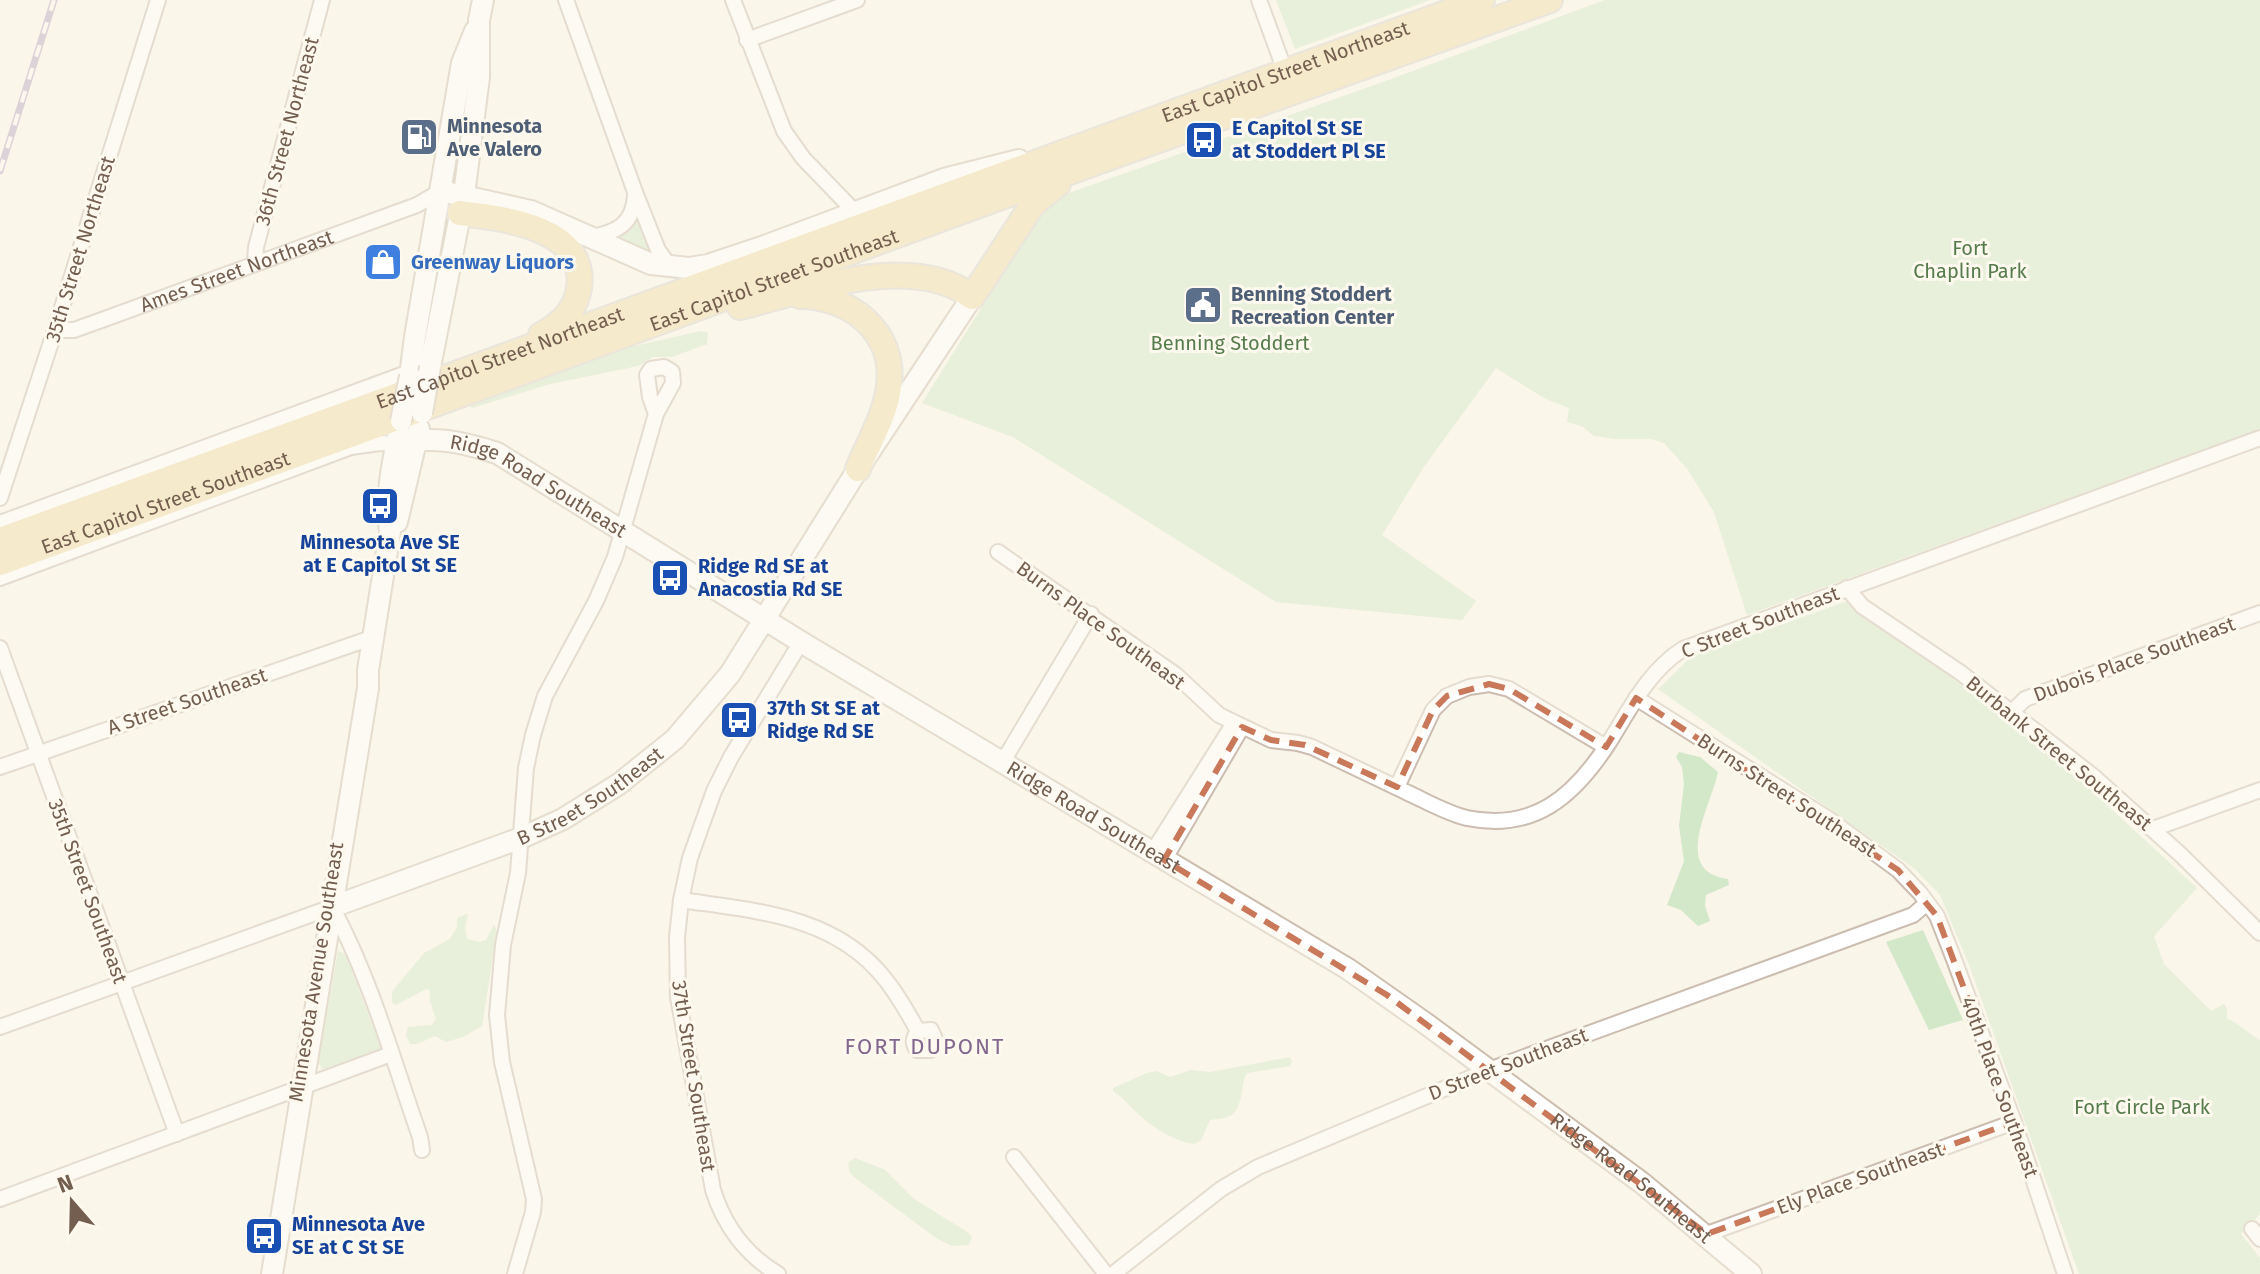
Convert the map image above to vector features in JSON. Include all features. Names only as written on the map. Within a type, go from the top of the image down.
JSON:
[{"type":"main road","name":"East Capitol Street Northeast","points":[[0,540],[426,373],[1092,154],[1285,71],[1482,0]]},
{"type":"main road","name":"East Capitol Street Southeast","points":[[0,563],[608,341],[1092,154],[1550,0]]},
{"type":"main road","points":[[444,203],[517,221],[556,239],[573,258],[580,281],[576,300],[564,321],[504,354],[426,373],[444,203],[479,77],[481,10]]},
{"type":"main road","name":"East Capitol Street Northeast","points":[[444,203],[531,211],[651,264],[671,268],[708,265],[979,168],[1092,154]]},
{"type":"main road","points":[[608,341],[840,281],[880,276],[910,277],[940,283],[972,297],[1033,204],[1092,154]]},
{"type":"main road","points":[[770,299],[806,296],[836,301],[863,317],[881,340],[889,364],[889,390],[858,469]]},
{"type":"main road","name":"B Street Southeast","points":[[329,908],[521,838],[582,809],[659,753],[704,707],[730,674],[858,469],[972,297]]},
{"type":"main road","name":"Minnesota Avenue Southeast","points":[[390,532],[399,519],[422,413],[426,373]]},
{"type":"main road","name":"Minnesota Avenue Southeast","points":[[268,1273],[368,688],[368,670],[390,532],[388,519],[396,444],[401,421],[426,373]]},
{"type":"main road","name":"Ridge Road Southeast","points":[[396,444],[417,438],[469,444],[497,453],[801,642],[1348,969],[1489,1070],[1707,1234],[1751,1274]]},
{"type":"street","name":"35th Street Northeast","points":[[0,498],[158,0]]},
{"type":"street","name":"36th Street Northeast","points":[[255,263],[256,247],[322,0]]},
{"type":"street","points":[[566,0],[635,192],[658,250],[671,268]]},
{"type":"street","points":[[733,0],[784,131],[803,158],[855,212]]},
{"type":"street","points":[[747,40],[857,0]]},
{"type":"street","points":[[1259,0],[1285,71]]},
{"type":"street","points":[[591,237],[611,234],[630,219],[635,192]]},
{"type":"street","name":"Ames Street Northeast","points":[[55,330],[74,330],[255,263],[444,203]]},
{"type":"street","name":"East Capitol Street Northeast","points":[[0,523],[426,373]]},
{"type":"street","points":[[515,1274],[534,1199],[502,1062],[497,1010],[502,957],[514,899],[525,777],[538,715],[555,675],[596,601],[624,532],[656,414]]},
{"type":"street","name":"C Street Southeast","points":[[1238,725],[1271,740],[1305,745],[1465,817],[1511,820],[1539,812],[1560,800],[1582,781],[1636,698],[1666,661],[1683,649],[2260,438]]},
{"type":"street","name":"East Capitol Street Southeast","points":[[0,578],[351,447],[396,444]]},
{"type":"street","name":"Burns Place Southeast","points":[[998,552],[1176,675],[1219,715],[1238,725]]},
{"type":"street","name":"Burbank Street Southeast","points":[[1847,588],[1862,606],[2013,711],[2110,790],[2260,933]]},
{"type":"street","name":"Dubois Place Southeast","points":[[2013,711],[2025,699],[2260,613]]},
{"type":"street","points":[[1002,763],[1091,614]]},
{"type":"street","name":"A Street Southeast","points":[[0,767],[374,637]]},
{"type":"street","name":"37th Street Southeast","points":[[778,1274],[736,1237],[719,1209],[713,1190],[678,997],[677,937],[690,858],[714,791],[731,757],[801,642]]},
{"type":"street","name":"35th Street Southeast","points":[[0,648],[177,1134]]},
{"type":"street","points":[[1397,787],[1433,710],[1447,696],[1469,687],[1489,684],[1509,689],[1606,747]]},
{"type":"street","name":"Burns Street Southeast","points":[[1636,698],[1830,820],[1898,870],[1927,903]]},
{"type":"street","points":[[1158,856],[1238,725]]},
{"type":"street","points":[[2153,829],[2260,790]]},
{"type":"street","points":[[681,900],[795,919],[833,935],[855,949],[884,977],[918,1031]]},
{"type":"street","name":"D Street Southeast","points":[[1113,1274],[1221,1189],[1251,1171],[1489,1070],[1913,915],[1927,903]]},
{"type":"street","name":"40th Place Southeast","points":[[1927,903],[1937,916],[2014,1122],[2065,1274]]},
{"type":"street","points":[[329,908],[350,940],[422,1150]]},
{"type":"street","name":"B Street Southeast","points":[[0,1027],[329,908]]},
{"type":"street","points":[[0,1199],[391,1054]]},
{"type":"street","name":"Ely Place Southeast","points":[[1707,1234],[2014,1122]]},
{"type":"street","points":[[1014,1157],[1106,1274]]},
{"type":"highlighted area","points":[[1489,684],[1509,689],[1606,747],[1636,698],[1898,870],[1937,916],[2014,1122],[1707,1234],[1387,995],[1164,860],[1242,727],[1271,740],[1305,745],[1397,787],[1433,710],[1447,696]]},
{"type":"green space","points":[[1276,0],[1430,0],[1295,49]]},
{"type":"green space","points":[[1605,0],[2260,0],[2260,429],[1747,615],[1714,512],[1688,470],[1664,443],[1651,439],[1594,436],[1582,426],[1567,422],[1569,408],[1544,398],[1496,368],[1423,468],[1382,535],[1476,601],[1462,620],[1276,602],[1013,437],[922,403],[1037,219],[1063,195]]},
{"type":"green space","points":[[638,212],[654,252],[651,255],[615,239],[630,228]]},
{"type":"green space","points":[[701,331],[708,333],[707,344],[672,357],[653,357],[638,366],[550,384],[472,408],[464,402],[617,350]]},
{"type":"green space","name":"Fort Circle Park","points":[[1850,600],[2047,750],[2197,888],[2154,936],[2164,964],[2211,1011],[2224,1004],[2227,1019],[2260,1040],[2260,1214],[2241,1234],[2260,1258],[2260,1274],[2079,1274],[1970,967],[1940,895],[1915,869],[1658,689],[1691,657]]},
{"type":"green space","points":[[1679,752],[1700,757],[1718,772],[1703,818],[1698,851],[1701,864],[1711,874],[1728,879],[1729,885],[1706,895],[1705,906],[1710,921],[1698,926],[1681,910],[1667,905],[1684,861],[1679,826],[1684,784],[1682,767],[1676,757]]},
{"type":"green space","points":[[468,913],[465,928],[467,939],[486,940],[494,925],[497,931],[482,1026],[446,1042],[435,1036],[410,1044],[406,1035],[408,1027],[432,1025],[436,1019],[430,990],[426,989],[396,1005],[392,1002],[392,992],[424,953],[450,939],[457,927],[457,918]]},
{"type":"green space","points":[[1923,930],[1963,1020],[1929,1030],[1886,942]]},
{"type":"green space","points":[[338,951],[346,954],[381,1048],[327,1070],[322,1069],[318,1062]]},
{"type":"green space","points":[[1290,1057],[1290,1066],[1247,1073],[1235,1111],[1224,1118],[1210,1120],[1201,1140],[1194,1144],[1160,1131],[1113,1091],[1113,1088],[1156,1071],[1170,1077],[1191,1070],[1210,1072]]},
{"type":"green space","points":[[855,1158],[885,1170],[914,1199],[969,1233],[972,1238],[968,1245],[952,1246],[936,1238],[854,1177],[848,1163]]},
{"type":"railway","points":[[0,171],[54,0]]},
{"type":"place","name":"Minnesota Ave Valero","points":[[419,137]]},
{"type":"place","name":"E Capitol St SE at Stoddert Pl SE","points":[[1204,140]]},
{"type":"place","name":"Greenway Liquors","points":[[383,262]]},
{"type":"place","name":"Benning Stoddert Recreation Center","points":[[1203,305]]},
{"type":"place","name":"Minnesota Ave SE at E Capitol St SE","points":[[380,506]]},
{"type":"place","name":"Ridge Rd SE at Anacostia Rd SE","points":[[670,578]]},
{"type":"place","name":"37th St SE at Ridge Rd SE","points":[[739,720]]},
{"type":"place","name":"Minnesota Ave SE at C St SE","points":[[264,1236]]},
{"type":"district","name":"FORT DUPONT","points":[[925,1046]]},
{"type":"park label","name":"Fort Chaplin Park","points":[[1970,260]]},
{"type":"park label","name":"Benning Stoddert","points":[[1230,343]]}]
